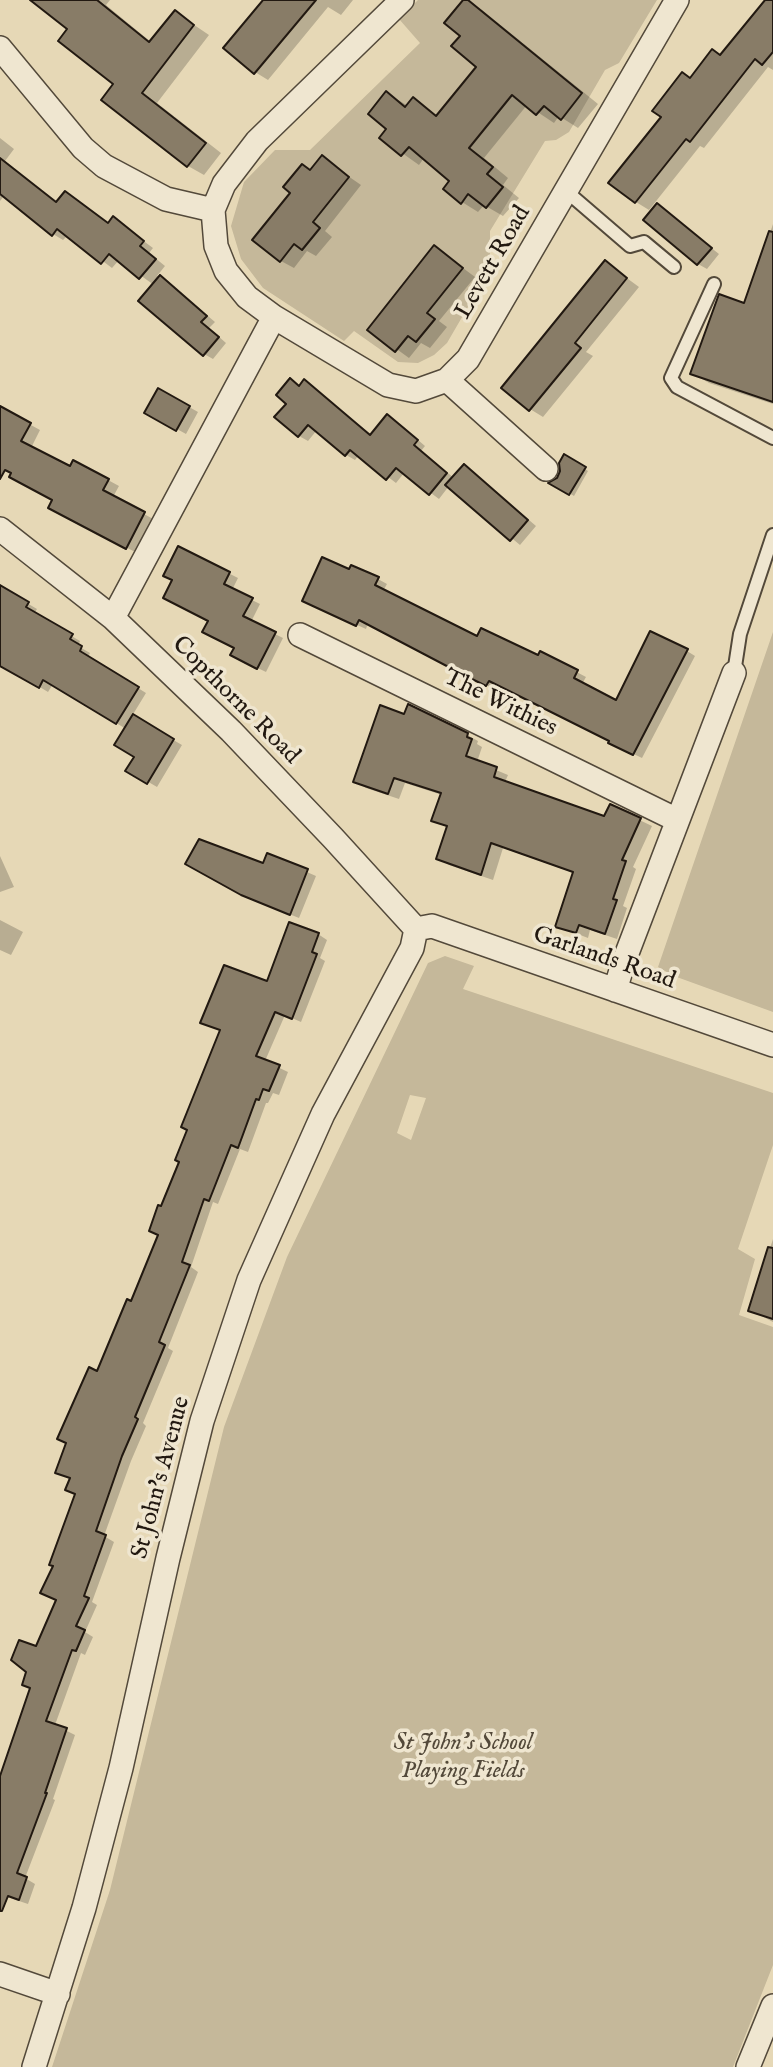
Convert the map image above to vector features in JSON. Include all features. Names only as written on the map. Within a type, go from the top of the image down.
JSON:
[{"type":"street","points":[[0,48],[83,148],[103,166],[166,200],[213,210],[225,184],[257,141],[402,0]]},
{"type":"street","name":"Levett Road","points":[[213,210],[216,246],[226,271],[247,298],[388,385],[416,391],[447,380],[468,359],[677,0]]},
{"type":"street","points":[[113,618],[274,317]]},
{"type":"street","points":[[447,380],[546,469]]},
{"type":"street","name":"Copthorne Road","points":[[0,529],[113,618],[231,731],[416,929]]},
{"type":"street","name":"The Withies","points":[[300,635],[677,821]]},
{"type":"street","points":[[615,990],[734,673]]},
{"type":"street","name":"Garlands Road","points":[[416,929],[432,926],[773,1045]]},
{"type":"street","name":"St John's Avenue","points":[[34,2067],[85,1908],[121,1768],[202,1421],[244,1293],[323,1114],[412,948],[416,929]]},
{"type":"street","points":[[0,1974],[58,1994]]},
{"type":"street","points":[[748,2067],[773,2006]]},
{"type":"lane","points":[[566,191],[630,246],[644,242],[674,267]]},
{"type":"lane","points":[[714,284],[671,378],[677,387],[773,438]]},
{"type":"lane","points":[[734,673],[740,634],[773,535]]},
{"type":"green space","points":[[418,0],[657,0],[619,63],[605,70],[569,132],[556,140],[545,141],[490,231],[490,269],[447,343],[434,355],[418,363],[398,362],[354,331],[344,341],[263,288],[241,259],[231,226],[244,182],[275,150],[310,150],[420,43],[399,19]]},
{"type":"green space","points":[[773,632],[773,1012],[674,976],[658,967]]},
{"type":"green space","name":"St John's School Playing Fields","points":[[445,956],[474,966],[463,989],[773,1093],[773,1145],[738,1249],[755,1259],[739,1315],[773,1327],[773,1965],[733,2067],[52,2067],[110,1890],[224,1427],[287,1257],[428,963]],"holes":[[[410,1095],[426,1098],[411,1140],[397,1133]]]},
{"type":"building","points":[[30,0],[97,0],[149,42],[175,10],[194,25],[142,93],[206,143],[187,167],[101,100],[113,84],[58,41],[67,29]]},
{"type":"building","points":[[263,0],[316,0],[254,74],[223,48]]},
{"type":"building","points":[[463,0],[468,0],[582,93],[561,120],[544,106],[536,115],[512,95],[469,148],[493,167],[487,174],[503,187],[486,208],[468,194],[461,204],[443,189],[449,181],[409,147],[401,156],[379,138],[386,129],[368,114],[386,91],[405,107],[413,97],[436,116],[476,67],[451,46],[460,36],[444,23]]},
{"type":"building","points":[[765,0],[773,0],[773,52],[762,65],[755,59],[690,142],[686,139],[635,203],[608,183],[661,117],[652,111],[682,72],[690,78],[712,49],[720,55]]},
{"type":"building","points":[[322,155],[349,177],[313,222],[320,228],[302,250],[294,244],[280,262],[252,240],[290,193],[283,187],[302,164],[310,170]]},
{"type":"building","points":[[0,158],[56,202],[65,191],[108,223],[113,216],[144,241],[140,246],[156,259],[139,279],[109,254],[101,264],[57,229],[52,236],[0,194]]},
{"type":"building","points":[[657,203],[712,248],[697,265],[643,220]]},
{"type":"building","points":[[769,231],[773,232],[773,402],[690,374],[719,294],[744,303]]},
{"type":"building","points":[[434,245],[463,268],[427,313],[435,319],[416,342],[408,336],[395,352],[367,330]]},
{"type":"building","points":[[605,260],[627,278],[575,343],[581,348],[529,411],[501,388]]},
{"type":"building","points":[[160,275],[207,316],[201,322],[219,337],[203,356],[138,301]]},
{"type":"building","points":[[290,378],[299,386],[304,379],[370,435],[387,414],[418,440],[414,445],[447,473],[429,495],[396,468],[386,480],[350,450],[345,456],[308,425],[298,437],[274,417],[286,404],[276,395]]},
{"type":"building","points":[[158,388],[190,406],[176,431],[144,413]]},
{"type":"building","points":[[0,406],[31,423],[21,441],[70,466],[73,460],[109,479],[103,490],[145,512],[126,549],[48,508],[52,500],[9,477],[11,473],[5,470],[0,479]]},
{"type":"building","points":[[564,454],[586,467],[569,495],[548,483],[557,478],[559,463]]},
{"type":"building","points":[[464,464],[528,520],[510,541],[445,485]]},
{"type":"building","points":[[178,546],[230,572],[224,584],[253,598],[243,616],[276,632],[257,669],[230,655],[234,648],[202,632],[208,621],[163,598],[172,580],[163,576]]},
{"type":"building","points":[[322,557],[349,569],[351,565],[379,577],[375,585],[477,636],[481,628],[538,655],[540,651],[578,670],[574,678],[616,700],[650,631],[688,649],[633,755],[489,681],[486,686],[359,620],[356,626],[302,601]]},
{"type":"building","points":[[0,585],[29,602],[26,607],[73,634],[70,639],[82,646],[80,651],[139,687],[116,724],[43,680],[39,688],[0,666]]},
{"type":"building","points":[[408,704],[468,733],[467,737],[472,739],[466,756],[497,767],[494,777],[604,816],[610,804],[641,818],[622,860],[626,861],[613,899],[617,900],[605,934],[579,925],[576,933],[555,927],[573,872],[491,843],[481,875],[436,859],[447,826],[431,821],[441,793],[394,778],[388,794],[353,782],[380,705],[404,714]]},
{"type":"building","points":[[133,714],[174,739],[147,784],[125,771],[134,757],[114,745]]},
{"type":"building","points":[[199,839],[263,863],[267,853],[308,869],[290,915],[241,895],[185,864]]},
{"type":"building","points":[[289,922],[319,933],[312,952],[317,954],[292,1019],[275,1012],[256,1056],[280,1065],[269,1091],[263,1089],[259,1100],[256,1099],[238,1148],[231,1145],[209,1201],[204,1199],[182,1262],[190,1265],[159,1342],[165,1345],[135,1417],[138,1419],[96,1531],[106,1535],[84,1596],[89,1598],[76,1626],[85,1630],[76,1651],[72,1650],[46,1721],[67,1728],[47,1793],[17,1873],[27,1877],[19,1900],[8,1896],[0,1911],[0,1776],[30,1688],[22,1685],[26,1672],[11,1660],[19,1640],[36,1646],[56,1600],[40,1593],[53,1566],[49,1565],[75,1494],[65,1490],[70,1478],[55,1473],[66,1443],[57,1439],[89,1367],[97,1371],[127,1299],[131,1301],[158,1235],[149,1231],[158,1205],[161,1206],[179,1162],[175,1160],[187,1130],[181,1127],[220,1030],[200,1023],[224,965],[267,981]]},
{"type":"building","points":[[768,1247],[773,1248],[773,1319],[748,1311]]}]
